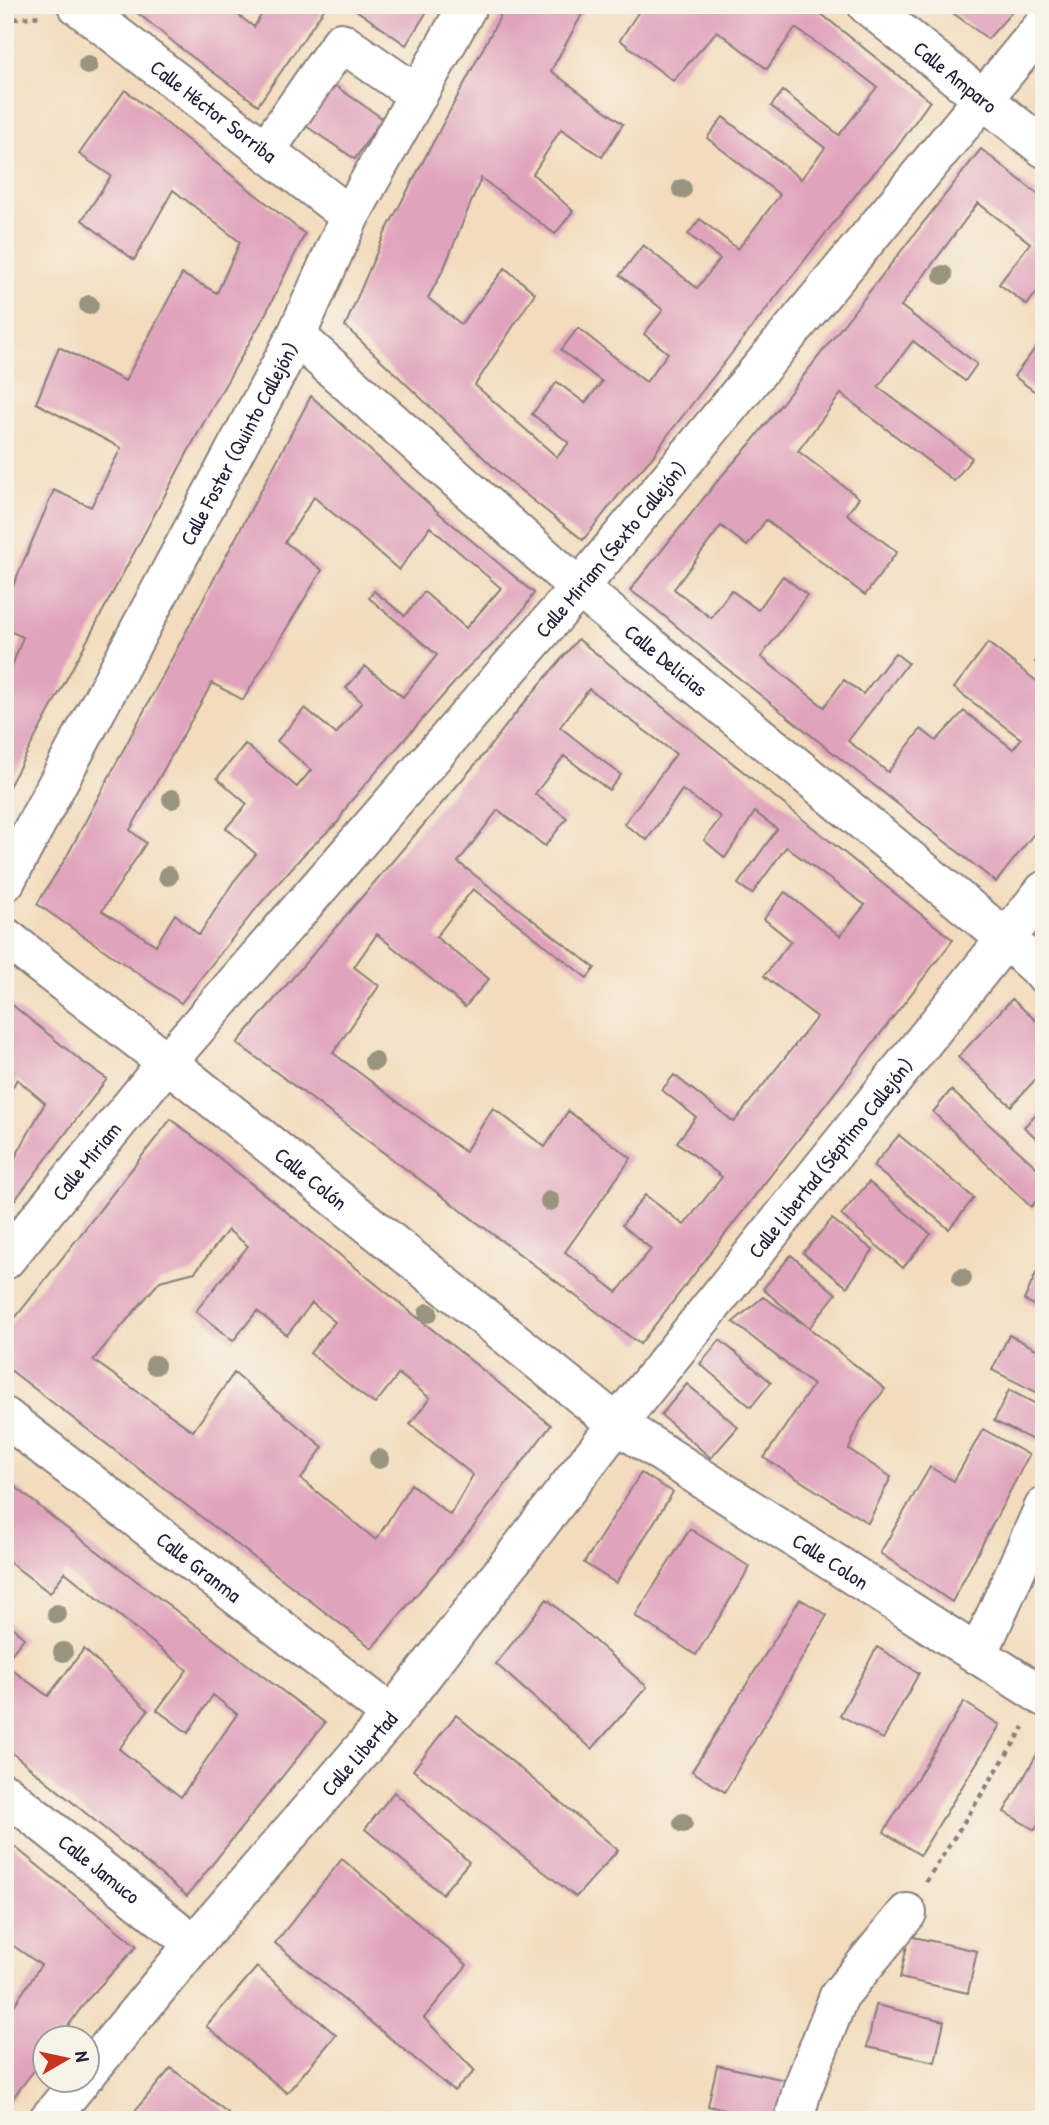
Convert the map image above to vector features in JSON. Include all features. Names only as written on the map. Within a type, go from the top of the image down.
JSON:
[{"type":"street","name":"Calle Héctor Sorriba","points":[[76,5],[351,216]]},
{"type":"street","name":"Calle Foster (Quinto Callejón)","points":[[5,882],[296,336],[351,216],[468,5]]},
{"type":"street","name":"Calle Amparo","points":[[867,5],[1044,148]]},
{"type":"street","name":"Calle Miriam (Sexto Callejón)","points":[[167,1062],[579,588],[1044,25]]},
{"type":"street","points":[[266,150],[341,42],[418,95]]},
{"type":"street","name":"Calle Delicias","points":[[296,336],[579,588],[1005,938],[1044,974]]},
{"type":"street","name":"Calle Libertad (Séptimo Callejón)","points":[[617,1424],[1044,891]]},
{"type":"street","name":"Calle Colón","points":[[5,936],[167,1062],[617,1424]]},
{"type":"street","name":"Calle Miriam","points":[[5,1260],[167,1062]]},
{"type":"street","name":"Calle Granma","points":[[5,1417],[393,1715]]},
{"type":"street","name":"Calle Colon","points":[[617,1424],[1043,1697]]},
{"type":"street","name":"Calle Libertad","points":[[102,2055],[194,1944],[393,1715],[617,1424]]},
{"type":"street","points":[[978,1655],[1044,1507]]},
{"type":"street","name":"Calle Jamuco","points":[[5,1793],[194,1944]]},
{"type":"street","points":[[794,2120],[802,2090],[839,1996],[907,1913]]},
{"type":"street","points":[[48,2120],[69,2094]]},
{"type":"path","points":[[907,1913],[1043,1697]]},
{"type":"building","points":[[128,5],[225,5],[254,27],[267,5],[327,5],[258,105],[183,50]]},
{"type":"building","points":[[349,5],[431,5],[406,45]]},
{"type":"building","points":[[506,5],[587,5],[551,71],[623,124],[602,157],[561,129],[533,174],[573,211],[555,234],[481,178],[444,268],[428,298],[461,324],[505,268],[535,293],[475,385],[557,457],[569,443],[532,414],[557,382],[585,403],[602,382],[561,350],[578,328],[646,382],[668,353],[644,334],[663,310],[620,275],[643,245],[697,288],[720,259],[688,234],[700,219],[738,249],[780,195],[707,138],[723,117],[801,179],[825,148],[771,106],[783,91],[839,135],[877,87],[795,28],[767,69],[717,31],[673,81],[620,40],[643,5],[810,5],[930,101],[895,150],[865,183],[651,459],[583,540],[505,478],[345,326],[385,233]]},
{"type":"building","points":[[942,5],[1018,5],[988,39]]},
{"type":"building","points":[[331,83],[382,118],[355,159],[303,124]]},
{"type":"building","points":[[125,90],[305,234],[264,317],[205,420],[5,794],[5,685],[23,637],[5,629],[5,583],[13,586],[54,490],[91,507],[121,448],[36,403],[59,347],[125,381],[182,274],[217,293],[240,242],[173,190],[134,260],[82,220],[111,176],[79,154]]},
{"type":"building","points":[[981,149],[1044,199],[1044,282],[1027,305],[999,284],[1030,243],[978,203],[901,306],[977,364],[965,381],[913,341],[878,387],[972,458],[954,481],[841,394],[798,451],[859,498],[847,514],[897,552],[865,595],[766,520],[747,546],[721,526],[674,589],[711,618],[731,590],[758,610],[783,576],[807,595],[761,657],[824,707],[844,680],[863,694],[895,653],[908,663],[848,741],[888,772],[921,729],[936,741],[964,711],[1013,749],[1021,739],[954,688],[988,643],[1044,687],[1044,821],[996,882],[630,590],[750,444]]},
{"type":"building","points":[[1044,337],[1044,386],[1038,394],[1014,376]]},
{"type":"building","points":[[311,396],[440,514],[534,593],[524,609],[468,667],[349,803],[338,822],[306,852],[259,905],[181,1003],[37,904],[67,856]],"holes":[[[314,497],[399,570],[430,527],[501,588],[466,628],[424,592],[405,616],[374,591],[369,598],[437,655],[403,697],[365,666],[346,688],[362,702],[336,734],[305,708],[277,741],[311,770],[297,787],[245,744],[217,778],[247,804],[226,828],[256,854],[234,881],[199,935],[175,914],[156,945],[102,911],[146,843],[130,830],[212,683],[243,700],[322,570],[285,542]]]},
{"type":"building","points":[[578,639],[953,940],[640,1344],[237,1043],[484,754]],"holes":[[[589,689],[676,754],[624,824],[647,840],[682,790],[721,817],[704,840],[725,858],[755,812],[777,829],[738,884],[752,894],[786,847],[865,905],[840,936],[785,892],[764,919],[791,941],[764,976],[817,1017],[734,1122],[674,1075],[662,1090],[696,1117],[677,1142],[722,1177],[684,1225],[645,1195],[622,1225],[651,1249],[617,1292],[565,1252],[631,1158],[568,1111],[545,1147],[493,1108],[465,1152],[333,1053],[379,986],[354,967],[377,934],[465,1007],[489,979],[436,937],[473,889],[587,978],[595,968],[458,862],[498,810],[545,846],[567,818],[535,794],[564,756],[609,790],[621,775],[560,727]]]},
{"type":"building","points":[[1044,650],[1044,668],[1035,662]]},
{"type":"building","points":[[5,999],[107,1079],[5,1213],[5,1161],[11,1165],[45,1103],[17,1079],[5,1102]]},
{"type":"building","points":[[1012,999],[1044,1028],[1044,1070],[1011,1106],[958,1057]]},
{"type":"building","points":[[951,1090],[1044,1174],[1044,1191],[1031,1207],[933,1112]]},
{"type":"building","points":[[1044,1105],[1044,1145],[1024,1127]]},
{"type":"building","points":[[171,1119],[551,1425],[470,1531],[372,1648],[5,1366],[5,1331]],"holes":[[[228,1230],[248,1246],[196,1311],[233,1341],[257,1311],[287,1335],[312,1303],[335,1322],[310,1353],[362,1395],[375,1404],[399,1374],[430,1398],[410,1424],[473,1475],[450,1515],[411,1484],[376,1540],[301,1479],[323,1447],[234,1373],[193,1431],[93,1360],[160,1281],[195,1272]]]},
{"type":"building","points":[[899,1135],[974,1198],[949,1229],[873,1166]]},
{"type":"building","points":[[869,1182],[931,1234],[903,1268],[841,1215]]},
{"type":"building","points":[[832,1219],[873,1250],[847,1287],[803,1253]]},
{"type":"building","points":[[791,1255],[836,1294],[809,1328],[763,1289]]},
{"type":"building","points":[[1037,1271],[1044,1275],[1044,1310],[1024,1300]]},
{"type":"building","points":[[763,1297],[808,1327],[885,1389],[860,1422],[849,1449],[891,1477],[868,1523],[764,1458],[813,1385],[733,1322]]},
{"type":"building","points":[[1009,1335],[1044,1353],[1044,1396],[992,1370]]},
{"type":"building","points":[[720,1340],[771,1382],[751,1407],[700,1364]]},
{"type":"building","points":[[687,1384],[738,1427],[711,1458],[661,1415]]},
{"type":"building","points":[[1009,1390],[1044,1408],[1044,1429],[1037,1442],[994,1421]]},
{"type":"building","points":[[983,1429],[1029,1455],[952,1602],[880,1553],[930,1467],[954,1481]]},
{"type":"building","points":[[641,1473],[673,1492],[616,1583],[584,1563]]},
{"type":"building","points":[[5,1478],[56,1520],[325,1723],[187,1896],[5,1747],[5,1665],[48,1696],[84,1649],[148,1710],[119,1749],[181,1797],[237,1714],[213,1695],[188,1733],[157,1710],[187,1670],[65,1572],[50,1593],[5,1559]]},
{"type":"building","points":[[690,1529],[750,1567],[696,1655],[635,1616]]},
{"type":"building","points":[[547,1599],[647,1687],[592,1749],[496,1664]]},
{"type":"building","points":[[800,1599],[827,1615],[725,1792],[692,1771]]},
{"type":"building","points":[[5,1621],[24,1638],[5,1662]]},
{"type":"building","points":[[877,1647],[919,1673],[883,1739],[840,1715]]},
{"type":"building","points":[[964,1702],[1000,1725],[920,1855],[884,1832]]},
{"type":"building","points":[[456,1715],[618,1850],[576,1897],[413,1770]]},
{"type":"building","points":[[1044,1742],[1044,1814],[1035,1830],[1004,1812]]},
{"type":"building","points":[[394,1792],[469,1862],[442,1894],[365,1829]]},
{"type":"building","points":[[5,1839],[137,1946],[87,2000],[69,2024],[32,2024],[32,2073],[5,2108],[5,2019],[41,1965],[5,1940]]},
{"type":"building","points":[[342,1859],[467,1965],[424,2018],[475,2071],[454,2091],[275,1943]]},
{"type":"building","points":[[909,1936],[977,1951],[968,1993],[900,1978]]},
{"type":"building","points":[[257,1967],[336,2035],[287,2093],[206,2026]]},
{"type":"building","points":[[876,2005],[944,2021],[935,2062],[867,2047]]},
{"type":"building","points":[[717,2065],[785,2080],[777,2120],[708,2106]]},
{"type":"building","points":[[171,2068],[237,2120],[127,2120]]}]
